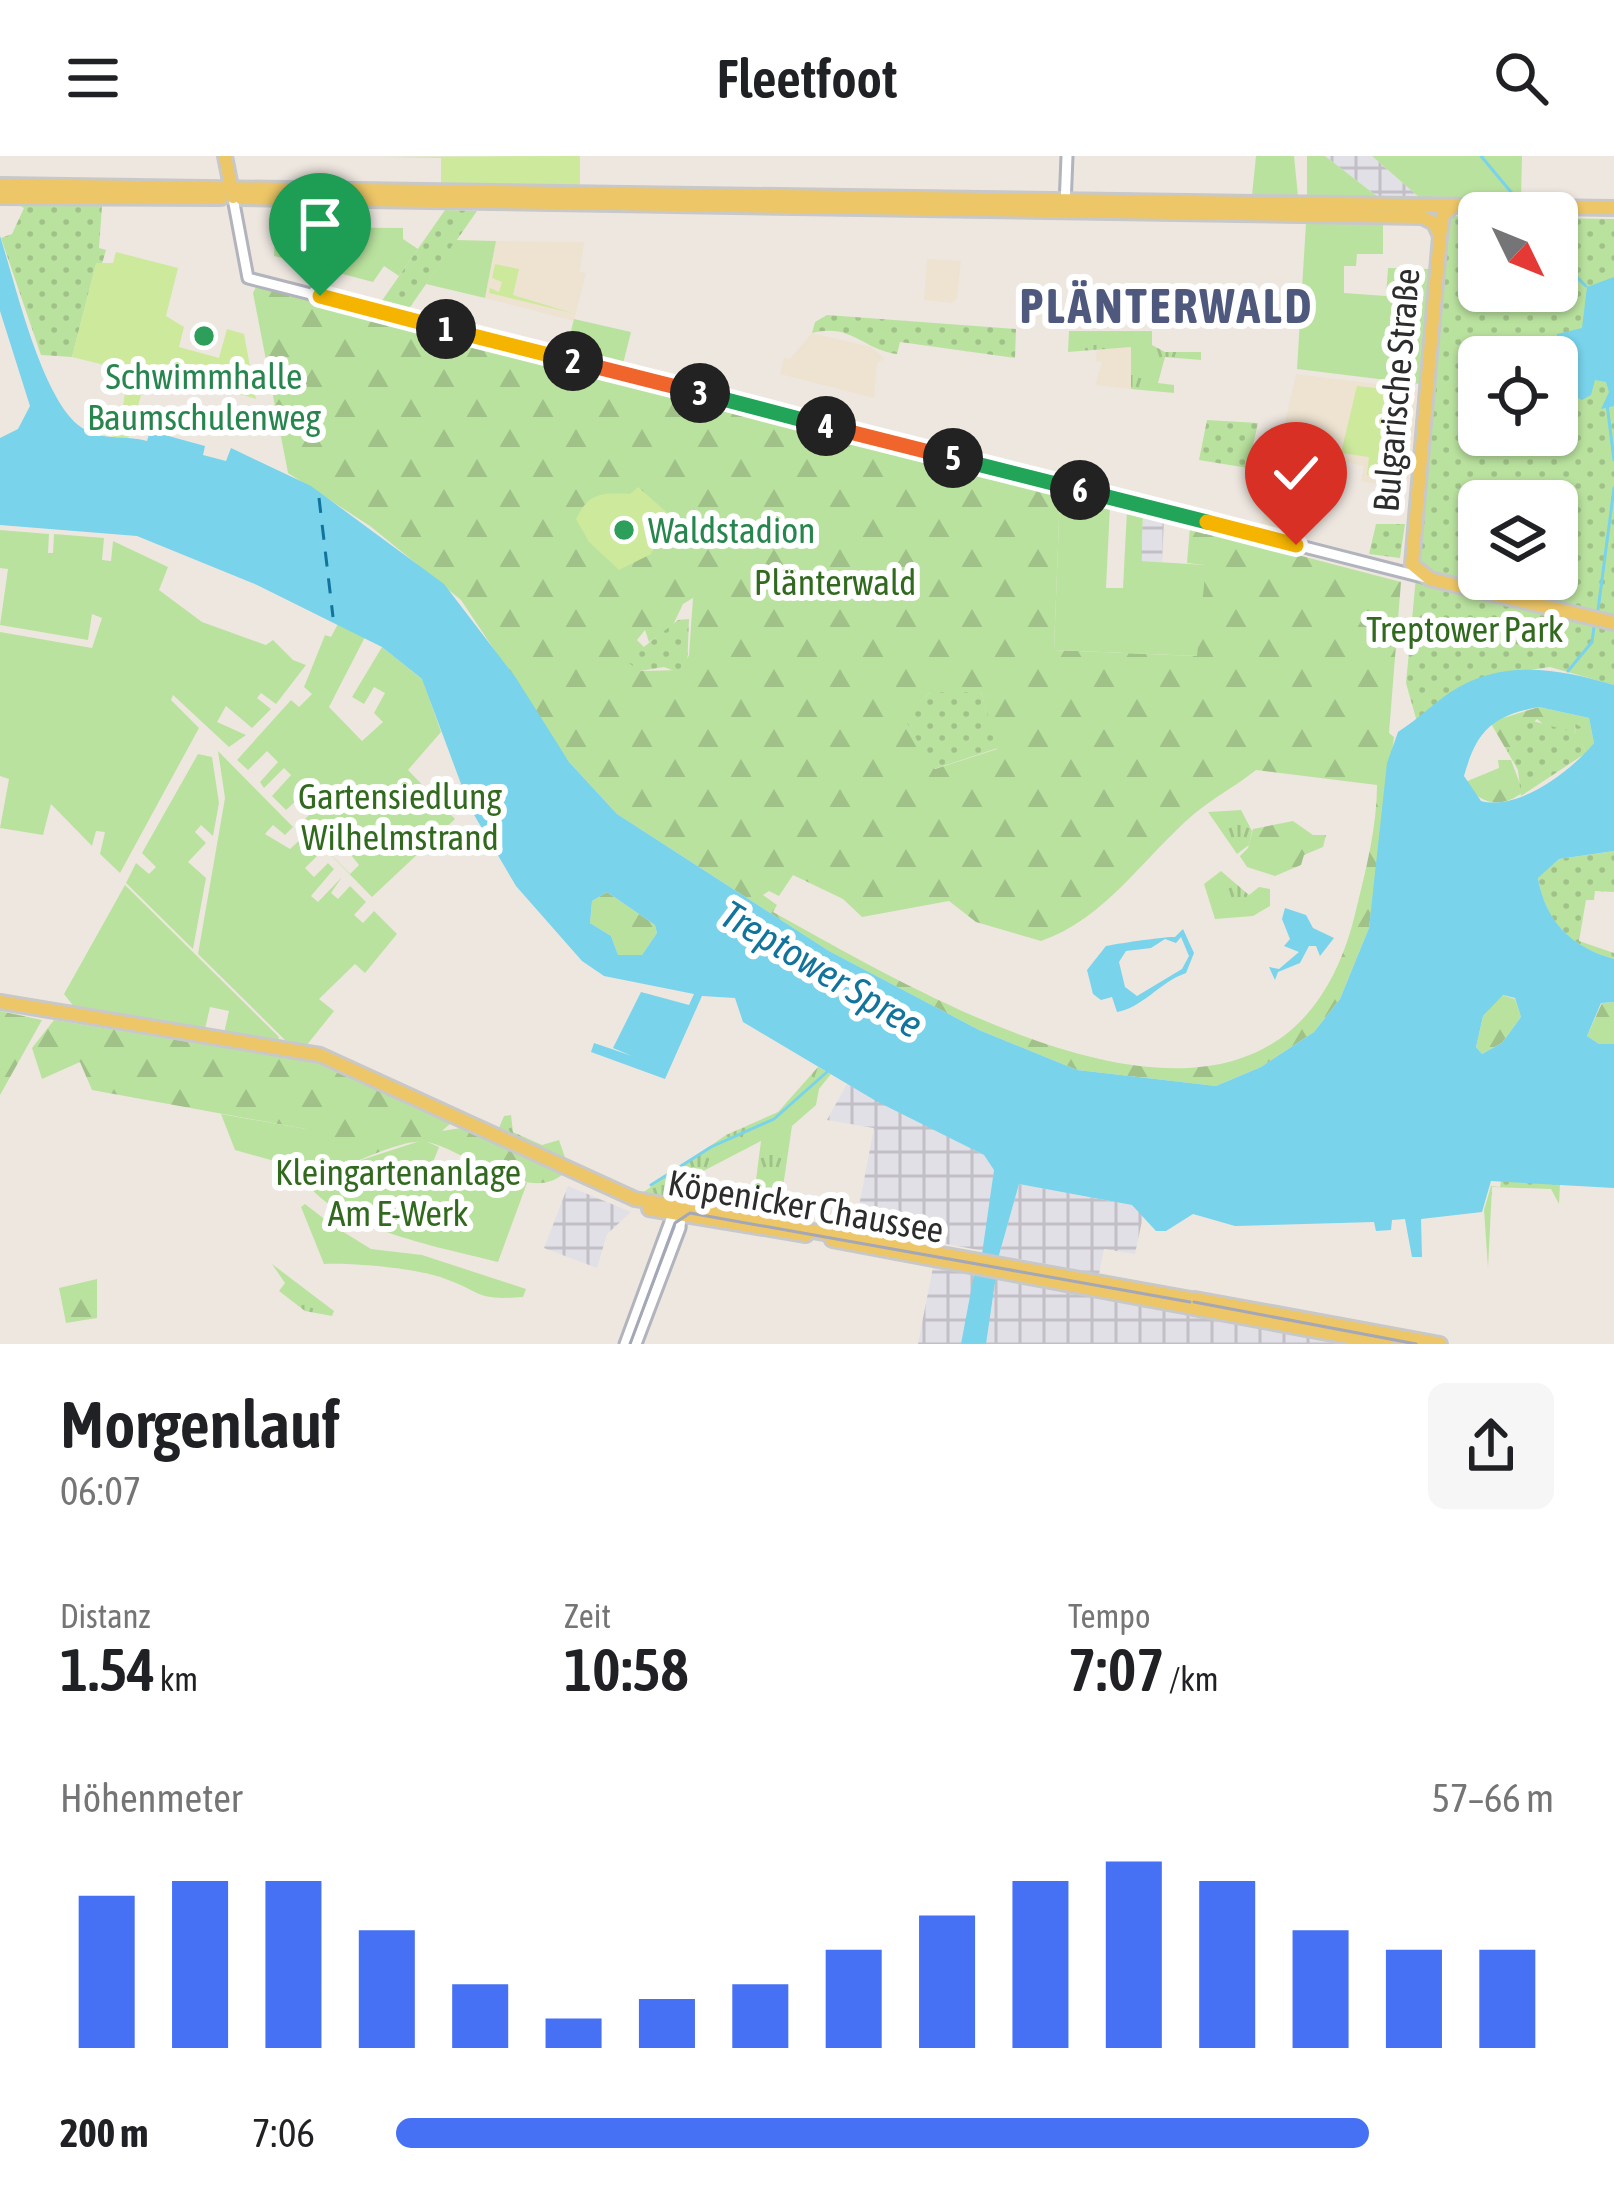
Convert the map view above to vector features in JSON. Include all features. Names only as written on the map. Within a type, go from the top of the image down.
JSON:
[{"type":"main road","points":[[225,156],[232,194]]},
{"type":"main road","points":[[6,186],[232,194],[1065,206],[1614,208]]},
{"type":"main road","points":[[6,186],[24,197]]},
{"type":"main road","points":[[0,197],[232,194]]},
{"type":"main road","name":"Bulgarische Straße","points":[[1065,206],[1426,218],[1440,236]]},
{"type":"main road","name":"Bulgarische Straße","points":[[1430,579],[1415,569],[1412,550],[1440,236],[1444,214],[1454,207]]},
{"type":"main road","points":[[1430,579],[1614,623]]},
{"type":"main road","name":"Köpenicker Chaussee","points":[[0,1004],[320,1055],[633,1201],[1192,1303]]},
{"type":"main road","points":[[1192,1303],[1387,1344]]},
{"type":"main road","points":[[1192,1303],[1440,1344]]},
{"type":"street","points":[[1065,206],[1067,156]]},
{"type":"street","points":[[232,194],[248,278],[1430,579]]},
{"type":"street","points":[[626,1344],[678,1211]]},
{"type":"street","points":[[636,1344],[678,1211]]},
{"type":"shaded area","points":[[1325,156],[1372,156],[1420,198],[1378,197]]},
{"type":"shaded area","points":[[496,241],[584,242],[580,272],[586,273],[574,321],[485,298]]},
{"type":"shaded area","points":[[927,259],[961,261],[957,298],[952,303],[924,300]]},
{"type":"shaded area","points":[[812,333],[871,347],[885,359],[877,363],[874,398],[780,374],[784,358],[790,359]]},
{"type":"shaded area","points":[[1097,345],[1131,347],[1131,389],[1095,385],[1102,362],[1096,361]]},
{"type":"shaded area","points":[[1296,374],[1417,389],[1409,481],[1390,479],[1385,486],[1361,481],[1364,466],[1332,459],[1321,502],[1309,501],[1304,517],[1289,513],[1283,533],[1261,527]]},
{"type":"shaded area","points":[[1143,514],[1164,520],[1162,562],[1140,561]]},
{"type":"shaded area","points":[[847,1084],[984,1155],[994,1169],[984,1251],[855,1227],[874,1128],[827,1120]]},
{"type":"shaded area","points":[[1019,1184],[1132,1205],[1143,1216],[1135,1254],[1104,1249],[1099,1274],[999,1255]]},
{"type":"shaded area","points":[[568,1186],[631,1212],[607,1234],[597,1268],[544,1248]]},
{"type":"shaded area","points":[[933,1267],[1345,1344],[918,1344]]},
{"type":"green space","points":[[580,156],[580,186],[441,184],[441,158],[380,157]]},
{"type":"green space","points":[[1256,156],[1294,156],[1298,196],[1252,195]]},
{"type":"green space","points":[[1307,156],[1325,156],[1378,197],[1307,196]]},
{"type":"green space","points":[[1372,156],[1522,156],[1521,192],[1458,192],[1458,199],[1420,198]]},
{"type":"green space","points":[[19,205],[102,206],[99,248],[106,250],[102,264],[96,264],[72,357],[41,355],[1,238],[12,234],[24,208]]},
{"type":"green space","points":[[445,210],[477,211],[408,310],[381,302]]},
{"type":"green space","name":"Treptower Park","points":[[1450,216],[1458,216],[1458,312],[1578,312],[1578,218],[1614,219],[1614,685],[1550,667],[1497,675],[1441,699],[1417,722],[1406,683]]},
{"type":"green space","points":[[1306,223],[1383,225],[1383,254],[1357,254],[1356,266],[1344,266],[1344,293],[1386,296],[1388,268],[1431,269],[1419,384],[1297,369]]},
{"type":"green space","points":[[275,227],[403,228],[403,239],[418,249],[399,276],[384,266],[373,282],[274,256]]},
{"type":"green space","points":[[456,240],[496,241],[485,298],[426,284]]},
{"type":"green space","points":[[116,252],[178,268],[166,316],[184,327],[179,347],[219,358],[227,329],[244,334],[256,399],[152,368],[149,376],[72,357],[96,263],[113,263]]},
{"type":"green space","points":[[495,264],[519,269],[513,295],[572,313],[489,293],[490,288],[499,292],[502,282],[492,278]]},
{"type":"green space","name":"Plänterwald","points":[[256,287],[1060,493],[1054,650],[1196,656],[1205,565],[1187,563],[1190,527],[1401,582],[1389,733],[1394,737],[1369,928],[1340,999],[1314,1032],[1261,1067],[1216,1086],[1077,1070],[979,1030],[829,951],[617,814],[569,762],[461,600],[370,526],[288,473],[253,293]],"holes":[[[693,598],[689,655],[682,670],[640,671],[646,649],[637,640],[645,630],[649,642],[672,627],[683,604]],[[930,692],[981,692],[997,749],[935,769],[905,718]],[[1256,770],[1377,785],[1373,832],[1356,910],[1317,1001],[1258,1051],[1184,1068],[1100,1059],[1011,1032],[843,951],[773,912],[777,905],[763,895],[769,891],[779,896],[793,875],[843,899],[862,917],[949,901],[976,922],[1041,941],[1104,903],[1194,814]]]},
{"type":"green space","points":[[827,315],[1016,329],[1015,358],[900,342],[897,354],[848,334],[812,333],[815,322]]},
{"type":"green space","points":[[574,319],[631,332],[623,364],[566,350]]},
{"type":"green space","points":[[1069,331],[1152,331],[1152,345],[1165,352],[1201,352],[1201,360],[1165,357],[1158,383],[1174,385],[1174,393],[1131,389],[1131,347],[1068,352]]},
{"type":"green space","points":[[145,382],[128,439],[92,433],[96,410],[122,413],[126,386]]},
{"type":"green space","points":[[1357,386],[1412,392],[1404,478],[1367,475],[1369,457],[1341,453]]},
{"type":"green space","points":[[1207,420],[1258,423],[1248,468],[1199,460]]},
{"type":"green space","name":"Waldstadion","points":[[638,487],[671,516],[651,554],[619,570],[589,542],[576,519],[591,499],[630,494]]},
{"type":"green space","points":[[1060,493],[1110,506],[1106,588],[1123,588],[1127,510],[1143,514],[1141,561],[1206,565],[1197,656],[1054,650]]},
{"type":"green space","points":[[1376,524],[1405,524],[1400,558],[1369,554]]},
{"type":"green space","points":[[0,530],[49,534],[48,553],[53,553],[54,534],[104,538],[102,560],[111,561],[113,541],[168,567],[159,590],[202,622],[266,645],[273,640],[293,660],[306,665],[276,704],[261,693],[257,698],[271,709],[252,728],[226,706],[217,722],[246,735],[229,747],[173,695],[171,700],[199,728],[120,873],[100,854],[105,832],[96,831],[92,846],[51,804],[43,835],[0,828],[9,779],[0,776],[0,632],[92,648],[102,618],[92,614],[88,640],[0,625],[8,569],[0,568]]},
{"type":"green space","points":[[689,619],[687,670],[682,674],[664,667],[640,671],[626,661],[678,620]]},
{"type":"green space","name":"Gartensiedlung Wilhelmstrand","points":[[339,622],[365,637],[329,707],[362,741],[383,722],[374,713],[385,693],[374,687],[364,704],[352,697],[382,647],[423,680],[441,732],[408,770],[455,819],[372,897],[300,824],[312,812],[299,798],[286,810],[272,796],[291,775],[284,768],[264,788],[260,782],[278,762],[267,751],[248,770],[237,760],[291,700],[299,707],[312,694],[304,687],[325,635],[331,637]],"holes":[[[355,831],[365,841],[351,855],[359,865],[350,874],[331,855]]]},
{"type":"green space","points":[[930,692],[981,692],[998,748],[934,769],[904,718]]},
{"type":"green space","points":[[1539,707],[1589,718],[1594,743],[1586,753],[1574,724],[1576,733],[1548,729],[1537,719],[1507,751],[1490,722]]},
{"type":"green space","points":[[1519,717],[1576,733],[1574,723],[1588,731],[1582,743],[1586,753],[1521,796],[1518,770],[1507,751],[1511,745],[1507,731]]},
{"type":"green space","name":"Gartensiedlung Wilhelmstrand","points":[[218,751],[293,827],[285,835],[273,825],[265,834],[290,849],[303,837],[319,854],[305,868],[314,877],[328,863],[334,869],[311,896],[318,902],[342,877],[331,893],[338,899],[350,886],[366,902],[354,915],[363,923],[374,911],[397,934],[365,973],[355,964],[319,999],[334,1011],[306,1046],[285,1040],[198,954],[225,798]]},
{"type":"green space","name":"Gartensiedlung Wilhelmstrand","points":[[198,754],[212,757],[219,803],[213,836],[201,825],[195,832],[206,843],[188,862],[206,878],[193,949],[126,883],[136,863],[149,874],[156,867],[142,853]]},
{"type":"green space","points":[[1498,760],[1511,760],[1523,792],[1507,801],[1491,802],[1477,796],[1465,782],[1499,768]]},
{"type":"green space","points":[[1241,810],[1252,831],[1249,845],[1237,854],[1208,812]]},
{"type":"green space","points":[[1293,821],[1313,835],[1326,835],[1323,847],[1304,855],[1301,865],[1275,876],[1247,867],[1240,856],[1248,848],[1253,829]]},
{"type":"green space","points":[[1614,851],[1614,892],[1595,891],[1594,900],[1586,900],[1579,941],[1614,953],[1614,959],[1585,948],[1563,931],[1547,908],[1538,877],[1559,859]]},
{"type":"green space","points":[[1221,871],[1249,895],[1259,887],[1270,889],[1270,906],[1253,916],[1215,919],[1204,884]]},
{"type":"green space","points":[[125,885],[278,1041],[224,1033],[229,1011],[210,1007],[205,1029],[75,1008],[64,994]]},
{"type":"green space","points":[[607,892],[655,925],[657,933],[642,955],[618,955],[611,936],[590,923],[592,901]]},
{"type":"green space","points":[[1502,995],[1515,999],[1521,1017],[1502,1043],[1482,1054],[1476,1047],[1483,1016]]},
{"type":"green space","points":[[1614,1002],[1614,1044],[1599,1044],[1587,1036],[1602,1003]]},
{"type":"green space","points":[[0,1011],[42,1020],[0,1095]]},
{"type":"green space","points":[[54,1020],[314,1062],[451,1123],[442,1131],[461,1128],[562,1175],[547,1182],[514,1179],[428,1142],[398,1146],[346,1165],[306,1129],[92,1090],[80,1062],[42,1079],[32,1048]]},
{"type":"green space","points":[[818,1067],[831,1074],[819,1089],[816,1105],[792,1126],[779,1214],[752,1211],[761,1141],[684,1181],[675,1187],[673,1199],[642,1193],[726,1135],[778,1112]]},
{"type":"green space","name":"Kleingartenanlage Am E-Werk","points":[[221,1114],[306,1129],[338,1143],[346,1165],[423,1140],[439,1147],[432,1165],[457,1175],[465,1157],[527,1183],[498,1262],[356,1220],[311,1188],[299,1168],[235,1150]]},
{"type":"green space","points":[[511,1115],[513,1132],[542,1145],[559,1140],[567,1163],[498,1130],[504,1116]]},
{"type":"green space","points":[[1501,1181],[1560,1184],[1559,1204],[1551,1189],[1492,1187],[1488,1268],[1484,1210],[1491,1186],[1500,1187]]},
{"type":"green space","name":"Kleingartenanlage Am E-Werk","points":[[305,1204],[327,1221],[328,1229],[337,1228],[371,1249],[422,1255],[526,1289],[523,1297],[487,1296],[417,1271],[324,1264],[301,1207]]},
{"type":"green space","points":[[272,1264],[334,1311],[332,1316],[305,1311],[279,1291],[285,1283]]},
{"type":"green space","points":[[97,1279],[97,1318],[66,1323],[59,1288]]},
{"type":"water","name":"Treptower Spree","points":[[0,236],[43,370],[69,416],[84,429],[147,441],[150,431],[205,446],[203,455],[226,461],[231,448],[311,486],[444,584],[516,678],[569,762],[617,814],[829,951],[979,1030],[1077,1070],[1216,1086],[1261,1067],[1314,1032],[1340,999],[1369,928],[1387,763],[1398,732],[1459,687],[1497,673],[1556,672],[1614,685],[1614,851],[1559,859],[1538,878],[1547,908],[1563,931],[1586,948],[1614,959],[1614,1002],[1601,1003],[1587,1036],[1599,1044],[1614,1044],[1614,1188],[1491,1181],[1482,1212],[1421,1219],[1422,1257],[1412,1257],[1405,1219],[1392,1220],[1391,1230],[1376,1231],[1374,1222],[1235,1226],[1193,1214],[1166,1231],[1156,1231],[1132,1205],[1019,1184],[999,1255],[986,1344],[961,1344],[974,1275],[979,1275],[994,1170],[984,1155],[876,1101],[743,1022],[735,998],[702,996],[665,1079],[591,1052],[594,1043],[632,1056],[613,1048],[641,992],[689,1005],[694,994],[604,976],[582,961],[516,886],[470,808],[422,679],[382,647],[257,585],[137,536],[0,525],[0,438],[18,429],[30,406],[0,311]],"holes":[[[1539,707],[1589,718],[1594,743],[1543,786],[1511,800],[1481,801],[1464,776],[1481,736],[1509,715]],[[607,892],[655,925],[657,933],[642,955],[618,955],[611,936],[590,923],[592,901]],[[1503,995],[1515,998],[1521,1017],[1502,1043],[1482,1054],[1476,1047],[1483,1016]]]},
{"type":"water","points":[[1614,277],[1614,406],[1601,409],[1609,392],[1606,382],[1595,380],[1591,395],[1578,398],[1578,336],[1557,336],[1582,328],[1587,287]]},
{"type":"water","points":[[1285,908],[1306,915],[1313,928],[1334,938],[1320,956],[1316,946],[1309,946],[1300,963],[1278,972],[1275,980],[1269,967],[1279,969],[1299,952],[1284,946],[1290,939],[1282,919]]},
{"type":"water","points":[[1183,929],[1194,953],[1186,973],[1117,1012],[1112,997],[1101,1000],[1093,994],[1087,970],[1106,946],[1175,937]],"holes":[[[1181,937],[1189,956],[1182,969],[1137,996],[1125,987],[1119,962],[1126,951],[1151,948],[1165,939],[1176,943]]]},
{"type":"waterway","points":[[1481,156],[1511,192]]},
{"type":"waterway","points":[[1578,278],[1586,286]]},
{"type":"waterway","points":[[1607,404],[1614,460]]},
{"type":"waterway","points":[[1598,610],[1614,488]]},
{"type":"waterway","points":[[1568,671],[1592,642],[1594,627]]},
{"type":"waterway","points":[[651,1185],[711,1147],[774,1119],[827,1072]]},
{"type":"ferry route","points":[[319,498],[333,617]]},
{"type":"tram line","points":[[630,1344],[675,1223],[690,1213],[1190,1302]]},
{"type":"tram line","points":[[1194,1302],[1416,1344]]},
{"type":"place","name":"Schwimmhalle Baumschulenweg","points":[[204,336]]},
{"type":"place","name":"Waldstadion","points":[[624,530]]},
{"type":"district","name":"PLÄNTERWALD","points":[[1167,306]]},
{"type":"route","points":[[320,296],[1296,545]]}]
